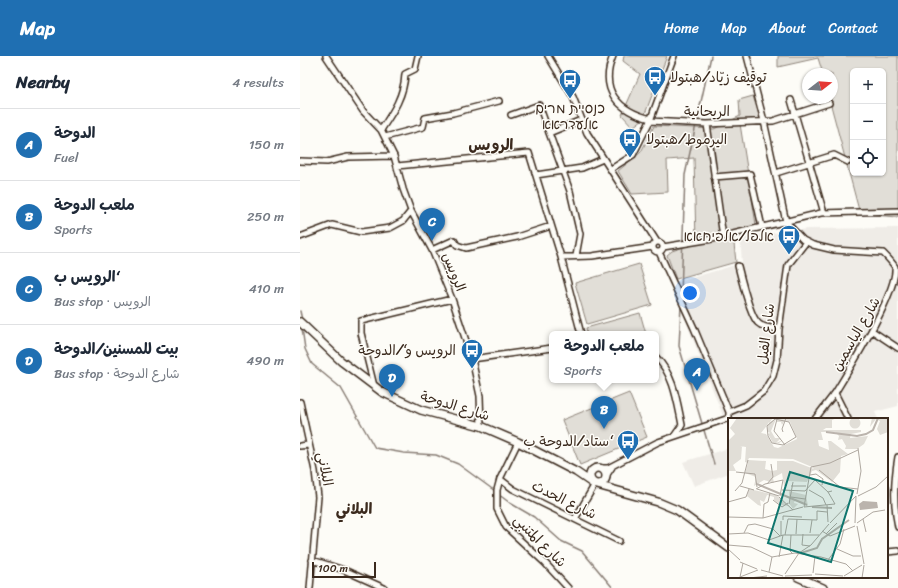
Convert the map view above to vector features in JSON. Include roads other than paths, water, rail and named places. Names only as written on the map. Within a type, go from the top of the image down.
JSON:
[{"type":"street","name":"الرويس","points":[[326,56],[363,111],[385,137],[394,156],[411,211],[432,250],[452,299],[472,359],[480,396],[481,426]]},
{"type":"street","points":[[380,130],[397,106],[404,86],[405,74],[415,69],[418,56]]},
{"type":"street","points":[[548,56],[574,97],[581,120],[587,133],[611,169],[655,245],[654,250],[659,252],[694,328],[729,416]]},
{"type":"street","name":"الريحانية","points":[[613,56],[608,68],[607,76],[612,93],[623,107],[641,117],[650,120],[707,124],[773,121],[826,104]]},
{"type":"street","points":[[611,169],[633,155],[650,120],[674,56]]},
{"type":"street","points":[[747,56],[764,121],[786,222]]},
{"type":"street","points":[[791,100],[824,213]]},
{"type":"street","points":[[385,137],[423,127],[425,118],[453,113],[499,101]]},
{"type":"street","points":[[511,114],[539,105],[570,191],[580,234],[576,256]]},
{"type":"street","points":[[549,133],[581,120]]},
{"type":"street","points":[[707,124],[723,237]]},
{"type":"street","points":[[397,166],[529,153],[561,257],[580,331]]},
{"type":"street","points":[[776,173],[834,155],[848,162]]},
{"type":"street","points":[[300,161],[327,162],[348,157],[394,156]]},
{"type":"street","points":[[536,176],[582,168],[603,159]]},
{"type":"street","points":[[714,177],[750,174],[762,227]]},
{"type":"street","points":[[300,237],[332,225],[361,232],[390,228],[403,221],[411,211]]},
{"type":"street","points":[[659,252],[663,247],[723,237],[824,213],[898,211]]},
{"type":"street","name":"شارع الياسمين","points":[[786,222],[806,242],[834,250],[883,253],[895,268],[895,286],[874,332],[835,393],[816,418]]},
{"type":"street","points":[[432,250],[454,240],[457,245],[466,248],[517,237],[552,226]]},
{"type":"street","name":"شارع الفيل","points":[[614,465],[648,446],[729,416],[746,406],[764,391],[773,376],[777,360],[779,329],[788,265],[806,242]]},
{"type":"street","points":[[561,257],[592,256],[662,243],[663,247]]},
{"type":"street","points":[[738,266],[748,302],[757,323],[764,327],[779,329]]},
{"type":"street","points":[[374,386],[361,333],[361,321],[452,299]]},
{"type":"street","name":"شارع الدوحة","points":[[300,322],[341,361],[382,392],[421,410],[481,426],[518,442],[575,471],[594,484],[658,502],[677,510],[728,547]]},
{"type":"street","points":[[874,332],[898,348]]},
{"type":"street","points":[[472,359],[549,348]]},
{"type":"street","points":[[659,361],[670,376],[678,404],[682,425],[674,436]]},
{"type":"street","name":"شارع الياسمين","points":[[835,393],[848,418]]},
{"type":"street","name":"البلاني","points":[[300,402],[308,445],[315,471],[318,497],[310,588]]},
{"type":"street","name":"شارع المتنبي","points":[[518,442],[500,479],[497,490],[497,509],[506,527],[549,567],[568,588]]},
{"type":"street","points":[[300,446],[308,445]]},
{"type":"street","points":[[898,457],[895,475],[895,512],[898,527]]},
{"type":"street","points":[[575,471],[584,471],[614,465]]},
{"type":"street","points":[[594,484],[601,484],[614,465]]},
{"type":"street","points":[[596,468],[602,470],[605,478],[615,491]]},
{"type":"street","points":[[594,484],[590,475],[596,468]]},
{"type":"street","name":"شارع الحدث","points":[[500,479],[513,489],[619,541]]},
{"type":"street","points":[[576,519],[594,484]]},
{"type":"street","points":[[888,552],[898,551]]},
{"type":"street","points":[[312,560],[344,570],[384,588]]},
{"type":"street","points":[[800,578],[823,588]]},
{"type":"waterway","points":[[681,295],[685,175],[711,56]]},
{"type":"waterway","points":[[681,305],[679,346],[714,464]]},
{"type":"waterway","points":[[300,311],[302,320]]},
{"type":"waterway","points":[[302,328],[305,349],[312,364],[341,388],[375,448],[404,453],[436,455],[458,464],[495,491]]},
{"type":"waterway","points":[[498,494],[534,517],[561,541],[582,551],[613,588]]},
{"type":"place","name":"توقيف زيّاد/هبتولا","points":[[655,96]]},
{"type":"place","name":"כנסיית מרים אלעדראא","points":[[570,100]]},
{"type":"place","name":"اليرموط/هبتولا","points":[[630,158]]},
{"type":"place","name":"الرويس ب‘","points":[[432,241]]},
{"type":"place","name":"אלפל/אלפיחאא","points":[[789,256]]},
{"type":"place","name":"الرويس و‘/الدوحة","points":[[472,370]]},
{"type":"place","name":"الدوحة","points":[[697,391]]},
{"type":"place","name":"بيت للمسنين/الدوحة","points":[[392,397]]},
{"type":"place","name":"ملعب الدوحة","points":[[604,429]]},
{"type":"place","name":"ستاد/الدوحة ب‘","points":[[628,460]]},
{"type":"district","name":"الرويس","points":[[491,145]]},
{"type":"district","name":"البلاني","points":[[354,509]]}]
